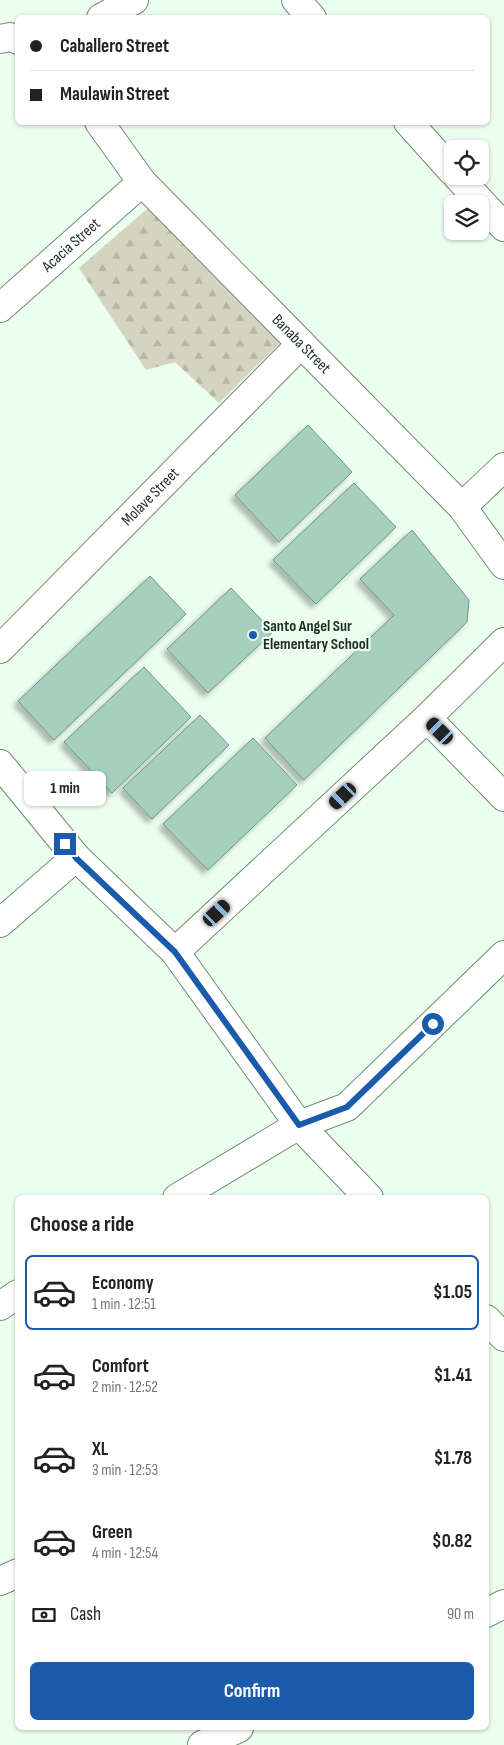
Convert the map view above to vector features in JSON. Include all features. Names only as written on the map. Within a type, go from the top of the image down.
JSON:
[{"type":"street","points":[[106,15],[134,0]]},
{"type":"street","points":[[296,0],[309,15]]},
{"type":"street","points":[[0,39],[15,39]]},
{"type":"street","name":"Banaba Street","points":[[101,125],[142,182],[462,507],[504,564]]},
{"type":"street","points":[[411,125],[444,162]]},
{"type":"street","name":"Acacia Street","points":[[0,308],[142,182]]},
{"type":"street","points":[[465,185],[504,228]]},
{"type":"street","name":"Molave Street","points":[[0,649],[301,344]]},
{"type":"street","points":[[462,507],[504,467]]},
{"type":"street","points":[[175,952],[426,718],[504,642]]},
{"type":"street","points":[[426,718],[504,797]]},
{"type":"street","points":[[0,764],[76,858],[175,952],[299,1125],[366,1195]]},
{"type":"street","points":[[0,923],[76,858]]},
{"type":"street","points":[[182,1195],[299,1125],[347,1107],[504,955]]},
{"type":"street","points":[[0,1306],[15,1296]]},
{"type":"street","points":[[489,1322],[504,1339],[489,1347]]},
{"type":"street","points":[[0,1581],[15,1574]]},
{"type":"street","points":[[489,1612],[504,1604]]},
{"type":"street","points":[[202,1745],[235,1730]]},
{"type":"green space","points":[[148,208],[282,341],[219,403],[175,362],[146,370],[79,268]]},
{"type":"building","points":[[308,425],[352,472],[279,542],[235,495]]},
{"type":"building","points":[[354,483],[396,527],[316,604],[273,560]]},
{"type":"building","points":[[412,530],[469,600],[467,622],[304,780],[265,738],[394,615],[360,579]]},
{"type":"building","points":[[150,576],[186,614],[54,740],[18,701]]},
{"type":"building","points":[[231,588],[273,632],[208,693],[167,649]]},
{"type":"building","points":[[144,667],[191,717],[112,793],[64,742]]},
{"type":"building","points":[[200,715],[229,745],[152,819],[123,788]]},
{"type":"building","points":[[253,738],[297,785],[208,870],[163,824]]},
{"type":"place","name":"Santo Angel Sur Elementary School","points":[[253,635]]},
{"type":"route","points":[[65,844],[76,858],[175,952],[299,1125],[347,1107],[433,1024]]}]
